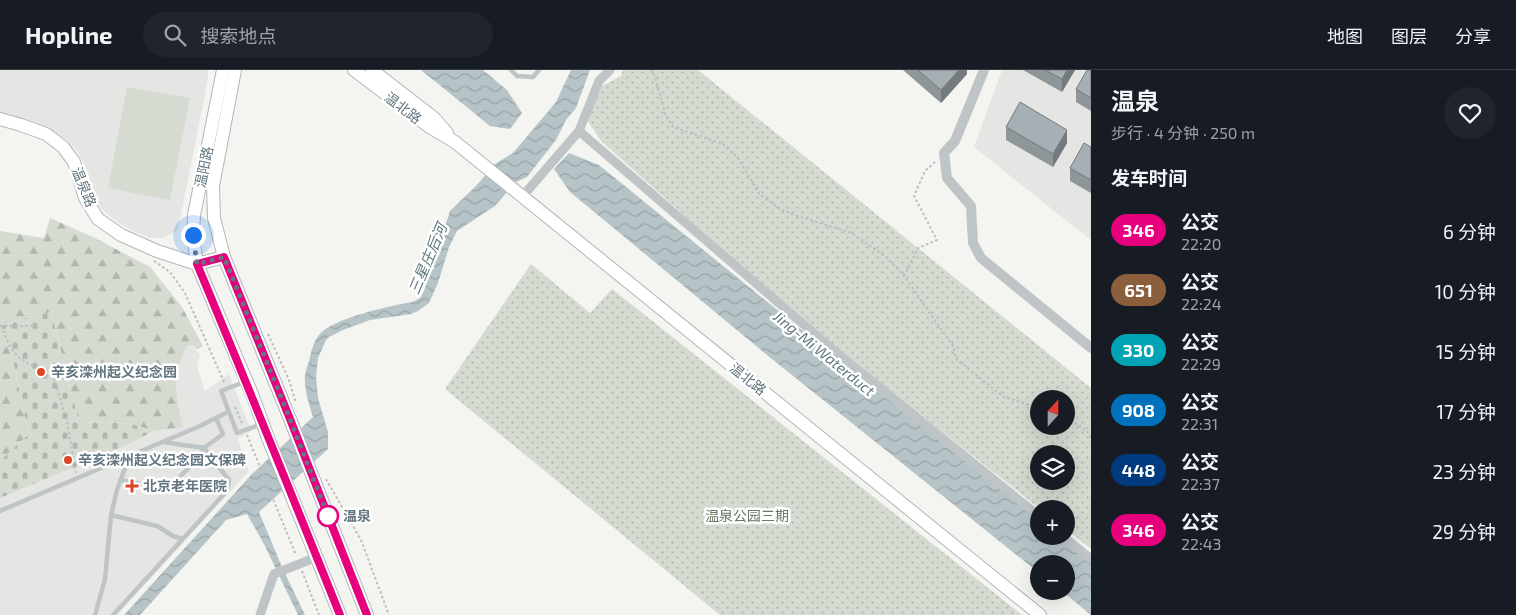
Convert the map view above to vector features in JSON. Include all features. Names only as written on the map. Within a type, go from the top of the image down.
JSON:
[{"type":"main road","name":"温阳路","points":[[197,264],[193,235],[194,215],[223,70]]},
{"type":"main road","name":"温阳路","points":[[224,257],[214,218],[213,186],[235,70]]},
{"type":"main road","name":"温北路","points":[[354,70],[428,126],[455,142],[1040,615]]},
{"type":"main road","name":"温北路","points":[[372,70],[434,118],[455,142]]},
{"type":"main road","name":"温泉路","points":[[0,119],[46,134],[64,147],[74,162],[85,198],[98,219],[121,235],[157,251],[197,264]]},
{"type":"main road","points":[[340,615],[197,264],[224,257],[290,419],[323,487],[367,615]]},
{"type":"street","points":[[518,193],[579,131],[599,81],[610,70]]},
{"type":"street","points":[[984,70],[955,141],[944,153],[947,178],[971,206],[973,243],[981,258],[1091,348]]},
{"type":"street","points":[[579,131],[832,350],[1030,509]]},
{"type":"street","points":[[1074,545],[1091,559]]},
{"type":"street","points":[[260,615],[274,574],[317,557]]},
{"type":"lane","points":[[510,70],[518,76],[533,77],[539,70]]},
{"type":"lane","points":[[246,381],[221,391],[228,412],[237,433],[262,424]]},
{"type":"lane","points":[[0,511],[129,457],[228,412]]},
{"type":"lane","points":[[120,480],[157,487],[177,480],[199,457],[204,448],[223,434],[216,418]]},
{"type":"lane","points":[[113,615],[224,494],[228,487],[229,480],[204,448],[163,442]]},
{"type":"lane","points":[[95,615],[106,580],[111,515],[120,480],[129,457]]},
{"type":"lane","points":[[111,515],[157,526],[182,539]]},
{"type":"path","points":[[652,70],[666,116],[674,126],[723,144],[737,156],[760,195],[782,210],[852,233],[886,257],[904,276],[954,346],[956,359],[1004,397],[1030,405]]},
{"type":"path","points":[[904,276],[918,248],[937,240],[914,196],[925,171],[944,153]]},
{"type":"path","points":[[154,261],[170,272],[185,293],[227,388]]},
{"type":"path","points":[[37,324],[29,326],[1,326],[6,339],[15,353],[25,362],[52,371],[67,422],[76,478]]},
{"type":"path","points":[[234,405],[273,501]]},
{"type":"path","points":[[1075,423],[1086,430],[1091,437]]},
{"type":"path","points":[[323,487],[361,540],[389,615]]},
{"type":"shaded area","points":[[0,70],[208,70],[208,79],[178,230],[164,238],[151,238],[117,222],[101,208],[91,189],[88,172],[79,154],[70,143],[54,131],[0,112]]},
{"type":"shaded area","points":[[1002,70],[1091,70],[1091,240],[974,147]]},
{"type":"shaded area","name":"北京老年医院","points":[[187,345],[193,345],[200,355],[197,366],[205,391],[229,374],[251,431],[238,439],[249,471],[117,615],[0,615],[0,498],[125,446],[154,431],[183,427],[176,388],[177,372]]},
{"type":"green space","points":[[623,70],[698,70],[1091,388],[1091,549],[1075,536],[1075,500],[1030,501],[806,324],[601,141],[587,120],[602,86],[621,76]]},
{"type":"green space","points":[[127,87],[190,98],[170,200],[108,188]]},
{"type":"green space","points":[[50,218],[93,237],[150,267],[182,307],[203,346],[197,349],[193,345],[187,345],[179,366],[176,385],[183,427],[154,431],[135,425],[108,421],[79,422],[51,312],[5,323],[29,434],[0,461],[0,231],[44,238]]},
{"type":"green space","name":"温泉公园三期","points":[[531,264],[590,313],[612,289],[1022,615],[720,615],[445,389]]},
{"type":"green space","name":"辛亥滦州起义纪念园","points":[[51,312],[79,422],[107,421],[135,425],[154,431],[125,446],[0,498],[0,461],[29,434],[5,323]]},
{"type":"water","points":[[421,70],[483,70],[507,90],[522,113],[510,129],[490,126]]},
{"type":"water","points":[[571,70],[590,70],[576,108],[566,120],[556,140],[527,177],[516,182],[495,206],[457,231],[449,247],[438,283],[429,303],[411,314],[370,320],[343,330],[326,340],[318,358],[316,377],[318,398],[328,432],[328,449],[259,512],[305,615],[298,615],[264,544],[247,514],[226,520],[140,615],[124,615],[252,474],[313,417],[308,402],[305,375],[313,345],[319,335],[336,323],[349,318],[412,302],[420,298],[450,211],[495,164],[513,153],[556,102]]},
{"type":"water","name":"Jing-Mi Waterduct","points":[[569,153],[599,165],[1030,513],[1030,545],[1070,545],[1091,562],[1091,615],[1073,600],[1075,600],[1075,555],[1030,555],[1030,566],[772,359],[570,192],[554,169]]},
{"type":"building","points":[[918,70],[959,70],[941,90]]},
{"type":"building","points":[[1045,70],[1067,70],[1062,79]]},
{"type":"building","points":[[1087,70],[1091,70],[1091,98],[1076,89]]},
{"type":"building","points":[[1020,102],[1067,130],[1053,154],[1006,127]]},
{"type":"building","points":[[1084,143],[1091,147],[1091,180],[1070,168]]},
{"type":"bus line","name":"346","points":[[340,615],[197,264],[224,257],[367,615]]},
{"type":"place","name":"辛亥滦州起义纪念园","points":[[41,372]]},
{"type":"place","name":"辛亥滦州起义纪念园文保碑","points":[[68,460]]},
{"type":"place","name":"北京老年医院","points":[[132,486]]},
{"type":"place","name":"温泉","points":[[328,516]]},
{"type":"route","points":[[193,235],[197,264],[224,257],[328,516]]},
{"type":"water label","name":"三星庄后河","points":[[428,259]]}]
